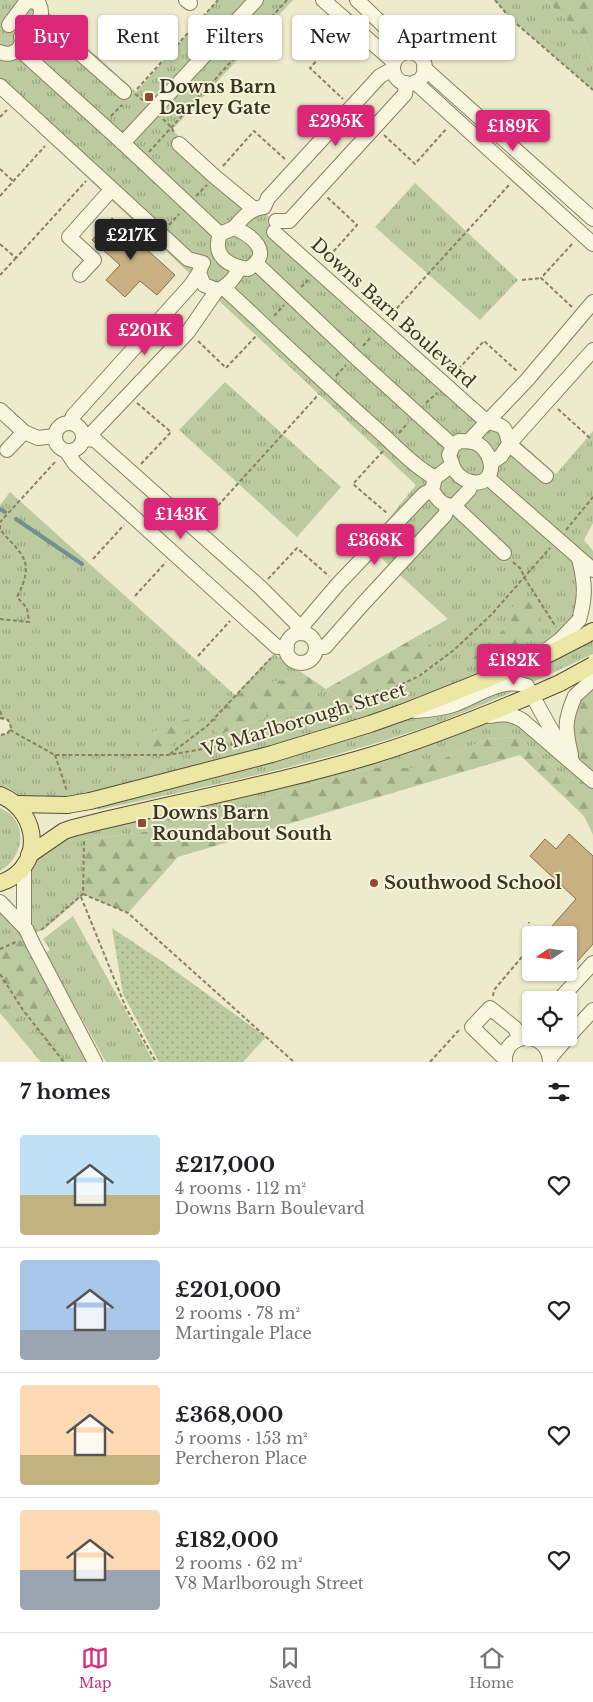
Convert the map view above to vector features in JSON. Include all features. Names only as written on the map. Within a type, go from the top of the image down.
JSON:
[{"type":"main road","name":"V8 Marlborough Street","points":[[16,804],[67,805],[90,801],[272,754],[404,712],[541,656],[587,634]]},
{"type":"main road","points":[[0,883],[16,874],[27,860],[64,831],[277,781],[373,755],[480,717],[533,695],[593,665]]},
{"type":"main road","points":[[0,795],[16,804],[25,814],[30,827],[32,841],[27,860]]},
{"type":"street","points":[[123,143],[256,0]]},
{"type":"street","points":[[322,0],[340,15]]},
{"type":"street","points":[[356,0],[379,22]]},
{"type":"street","points":[[4,24],[33,2],[43,11],[42,15]]},
{"type":"street","points":[[369,43],[393,66],[396,78],[410,83],[456,119],[593,244]]},
{"type":"street","points":[[2,56],[13,53],[15,50]]},
{"type":"street","points":[[37,60],[103,125],[220,234]]},
{"type":"street","points":[[88,60],[128,94]]},
{"type":"street","points":[[234,228],[253,238],[260,247],[260,256],[257,264],[248,269],[231,265],[223,259],[218,250],[217,242],[220,234],[234,228],[240,220],[259,208],[351,107],[397,60]]},
{"type":"street","points":[[421,60],[424,68],[593,219]]},
{"type":"street","points":[[260,247],[266,242],[275,227],[289,220],[375,127],[405,94],[410,83],[420,78],[424,68]]},
{"type":"street","points":[[0,86],[93,174],[188,259],[201,268],[204,286],[220,289],[418,468],[433,484],[437,500],[451,506],[504,553]]},
{"type":"street","points":[[179,144],[214,176],[259,208]]},
{"type":"street","points":[[80,276],[94,260],[69,237],[112,190]]},
{"type":"street","name":"Downs Barn Boulevard","points":[[259,208],[272,212],[275,227],[486,422],[499,424],[507,431],[509,444]]},
{"type":"street","points":[[70,423],[73,416],[191,285],[211,254],[218,250]]},
{"type":"street","points":[[257,264],[453,446]]},
{"type":"street","points":[[64,451],[78,449],[83,438],[92,433],[188,332],[220,289],[235,277],[240,268]]},
{"type":"street","points":[[469,441],[527,380],[593,302]]},
{"type":"street","points":[[491,463],[501,456],[509,444],[593,350]]},
{"type":"street","points":[[0,410],[24,432],[38,438],[55,436]]},
{"type":"street","points":[[83,438],[78,426],[70,423],[62,425],[55,436],[56,444],[75,464],[282,647],[291,658],[302,663],[313,658],[316,647],[313,638],[301,633],[292,636],[282,647]]},
{"type":"street","points":[[7,450],[24,432]]},
{"type":"street","points":[[83,438],[94,439],[133,473],[260,587],[297,624],[301,633]]},
{"type":"street","points":[[460,441],[469,441],[478,444],[486,450],[491,463],[491,472],[488,478],[481,482],[472,482],[455,472],[449,455],[453,446],[460,441]]},
{"type":"street","points":[[509,444],[546,476]]},
{"type":"street","points":[[301,633],[304,624],[338,584],[452,465]]},
{"type":"street","points":[[488,478],[593,570]]},
{"type":"street","points":[[316,647],[325,648],[451,506],[469,490],[472,482]]},
{"type":"street","points":[[541,656],[579,620],[584,596],[584,580],[579,559]]},
{"type":"street","points":[[573,763],[566,730],[568,712],[575,696],[593,679]]},
{"type":"street","points":[[404,712],[448,706],[503,685],[520,683],[527,686],[533,695],[552,733],[573,763]]},
{"type":"street","points":[[480,717],[502,714],[513,715],[522,720],[593,781]]},
{"type":"street","points":[[27,860],[27,934]]},
{"type":"street","points":[[0,902],[27,934],[95,1062]]},
{"type":"street","points":[[567,991],[593,963]]},
{"type":"street","points":[[522,1033],[490,1008],[472,1027],[504,1060],[509,1046],[522,1040]]},
{"type":"street","points":[[577,1027],[593,1010]]},
{"type":"street","points":[[545,1046],[550,1060]]},
{"type":"street","points":[[550,1060],[561,1046]]},
{"type":"path","points":[[103,125],[128,94],[218,0]]},
{"type":"path","points":[[141,161],[288,0]]},
{"type":"path","points":[[495,0],[511,18],[593,90]]},
{"type":"path","points":[[317,60],[310,68],[351,107]]},
{"type":"path","points":[[375,127],[416,164],[456,119]]},
{"type":"path","points":[[160,234],[254,131],[295,169]]},
{"type":"path","points":[[0,196],[53,137]]},
{"type":"path","points":[[0,169],[13,181]]},
{"type":"path","points":[[0,276],[93,174]]},
{"type":"path","points":[[522,280],[541,278],[582,234]]},
{"type":"path","points":[[0,244],[16,258]]},
{"type":"path","points":[[541,278],[582,315]]},
{"type":"path","points":[[397,522],[353,484],[417,413],[484,341],[527,380]]},
{"type":"path","points":[[127,394],[171,432],[133,473]]},
{"type":"path","points":[[548,400],[591,439]]},
{"type":"path","points":[[0,619],[29,622],[27,608],[17,597],[24,584],[27,569],[24,556],[0,530],[0,522],[64,451]]},
{"type":"path","points":[[10,730],[55,755],[168,755],[244,742],[318,719],[368,700],[419,676],[454,650],[491,615],[558,540],[593,497]]},
{"type":"path","points":[[93,559],[133,516]]},
{"type":"path","points":[[504,553],[521,569],[524,577]]},
{"type":"path","points":[[168,755],[207,726],[282,647]]},
{"type":"path","points":[[0,711],[1,718],[10,722],[10,730],[7,734],[0,735]]},
{"type":"path","points":[[83,894],[128,913],[294,1062]]},
{"type":"path","points":[[42,930],[81,897],[126,1008],[156,1062]]},
{"type":"path","points":[[490,1008],[494,990],[526,952],[529,922]]},
{"type":"path","points":[[0,949],[27,934]]},
{"type":"path","points":[[0,974],[23,1010],[64,1062]]},
{"type":"path","points":[[430,1062],[462,1026]]},
{"type":"green space","points":[[0,0],[35,0],[51,15],[15,15],[15,60],[88,60],[88,48],[98,57],[98,60],[101,60],[136,92],[165,60],[178,60],[178,45],[188,34],[188,60],[237,60],[172,130],[556,474],[593,431],[593,523],[584,540],[593,551],[593,570],[580,559],[583,607],[535,661],[404,712],[90,801],[0,795],[0,735],[7,734],[11,727],[8,720],[0,718],[0,505],[10,492],[235,695],[274,654],[307,676],[273,682],[220,735],[234,728],[286,711],[311,710],[325,705],[316,694],[326,689],[351,706],[419,676],[441,660],[421,634],[448,619],[367,545],[416,485],[0,96]],"holes":[[[506,615],[537,633],[473,658],[506,627]]]},
{"type":"green space","points":[[218,0],[293,0],[279,15],[205,15]]},
{"type":"green space","points":[[495,0],[546,0],[583,36],[593,63],[593,90],[515,22],[515,15],[508,15]]},
{"type":"green space","points":[[546,0],[593,0],[593,63],[583,36]]},
{"type":"green space","points":[[415,183],[518,280],[480,320],[375,227]]},
{"type":"green space","points":[[225,382],[341,487],[297,537],[179,430]]},
{"type":"green space","points":[[529,602],[537,609],[541,618],[537,633],[477,668],[473,658],[506,627],[506,615],[515,604]]},
{"type":"green space","points":[[421,634],[442,659],[398,686],[351,706],[326,689]]},
{"type":"green space","points":[[593,635],[593,654],[531,683],[517,674]]},
{"type":"green space","points":[[307,676],[326,689],[316,694],[326,706],[311,710],[286,711],[234,728],[220,735],[207,726],[235,695],[273,682]]},
{"type":"green space","points":[[593,678],[593,781],[573,763],[568,712]]},
{"type":"green space","points":[[512,689],[513,692],[443,721],[358,748],[272,771],[98,810],[96,802],[297,753],[410,718],[455,708],[500,690]]},
{"type":"green space","points":[[513,715],[593,783],[566,778],[518,737],[487,739],[423,768],[373,768],[285,791],[235,817],[173,828],[84,840],[83,894],[81,897],[46,928],[0,949],[0,902],[23,924],[24,864],[64,831]]},
{"type":"green space","points":[[203,716],[167,749],[141,749],[135,738],[185,720]]},
{"type":"green space","points":[[518,737],[566,778],[593,783],[593,835],[584,816],[520,755],[178,857],[128,913],[83,894],[84,840],[173,828],[235,817],[285,791],[373,768],[423,768],[487,739]]},
{"type":"green space","points":[[0,808],[16,821],[20,839],[15,857],[0,871]]},
{"type":"green space","points":[[73,916],[154,1062],[106,1062],[45,953],[50,950],[43,939]]},
{"type":"green space","points":[[112,928],[163,962],[266,1037],[243,1062],[159,1062],[123,994]]},
{"type":"green space","points":[[29,936],[54,985],[41,1000],[69,1038],[51,1045],[23,1010],[0,974],[0,949]]},
{"type":"green space","points":[[0,974],[23,1010],[51,1045],[40,1000],[54,985],[95,1062],[58,1062],[0,999]]},
{"type":"green space","points":[[0,999],[58,1062],[41,1062],[0,1013]]},
{"type":"building","points":[[112,218],[175,275],[157,295],[140,281],[125,297],[106,280],[120,265],[92,240]]},
{"type":"building","points":[[569,834],[593,856],[593,944],[578,961],[578,926],[552,926],[576,899],[530,856],[545,839],[556,849]]},
{"type":"waterway","points":[[0,509],[5,512]]},
{"type":"waterway","points":[[16,519],[82,564]]},
{"type":"place","name":"Downs Barn Darley Gate","points":[[149,97]]},
{"type":"place","name":"Downs Barn Roundabout South","points":[[142,823]]},
{"type":"place","name":"Southwood School","points":[[374,883]]}]
